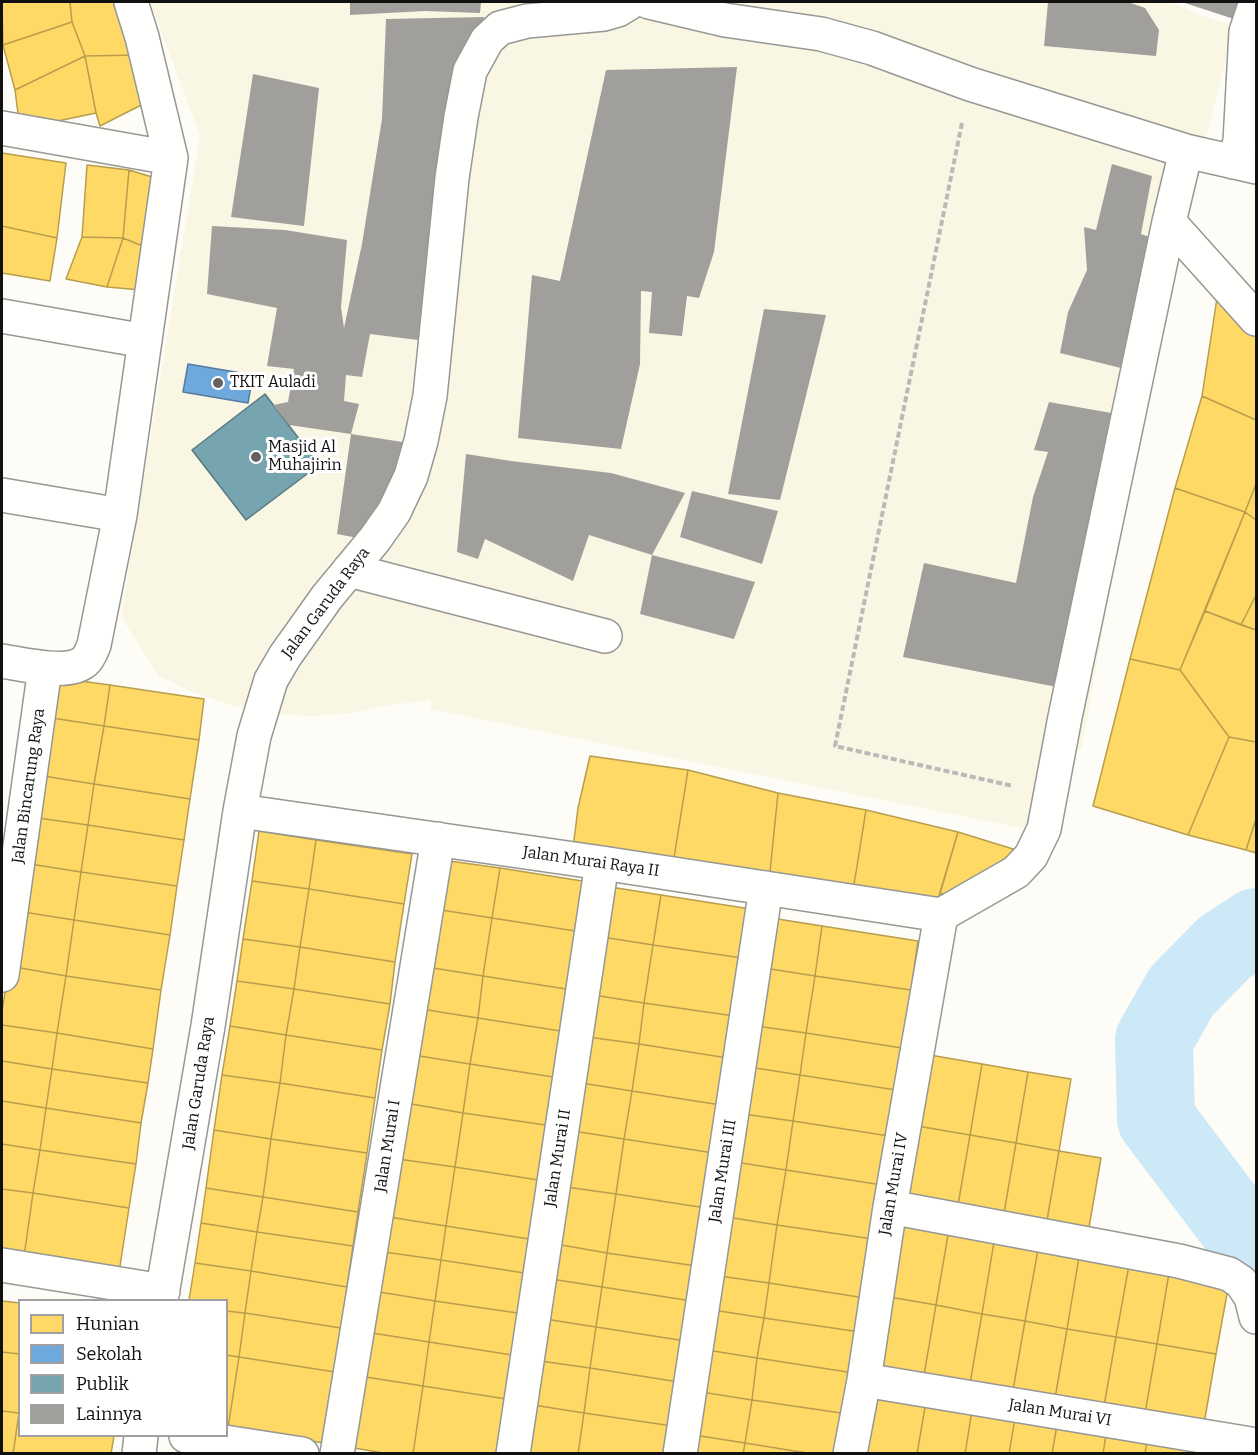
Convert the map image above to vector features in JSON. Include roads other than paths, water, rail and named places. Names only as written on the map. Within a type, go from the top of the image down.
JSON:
[{"type":"street","points":[[2,661],[45,668],[66,668],[84,662],[94,645],[120,515],[171,158],[142,37],[131,2]]},
{"type":"street","name":"Jalan Garuda Raya","points":[[162,1296],[254,736],[271,680],[306,624],[394,512],[411,476],[422,441],[430,396],[452,178],[470,71],[487,40],[500,28],[527,21],[604,14],[618,10],[631,2]]},
{"type":"street","points":[[649,2],[725,20],[821,34],[872,48],[970,84],[1186,151],[1245,164],[1240,142],[1246,32],[1256,2]]},
{"type":"street","points":[[2,128],[171,158]]},
{"type":"street","points":[[941,915],[1016,872],[1031,856],[1044,829],[1065,717],[1186,151]]},
{"type":"street","points":[[1169,222],[1257,319]]},
{"type":"street","points":[[2,316],[145,341]]},
{"type":"street","points":[[2,495],[120,515]]},
{"type":"street","points":[[349,570],[605,636]]},
{"type":"street","name":"Jalan Bincarung Raya","points":[[2,975],[45,668]]},
{"type":"street","name":"Jalan Murai Raya II","points":[[240,811],[941,915]]},
{"type":"street","name":"Jalan Murai I","points":[[337,1454],[438,839]]},
{"type":"street","name":"Jalan Murai II","points":[[513,1454],[602,863]]},
{"type":"street","name":"Jalan Murai III","points":[[680,1454],[766,888]]},
{"type":"street","name":"Jalan Murai IV","points":[[850,1454],[941,915]]},
{"type":"street","points":[[890,1207],[1179,1262],[1229,1274],[1240,1282],[1251,1297],[1257,1317]]},
{"type":"street","points":[[2,1265],[162,1296]]},
{"type":"street","name":"Jalan Murai VI","points":[[864,1380],[1257,1445]]},
{"type":"street","points":[[139,1454],[141,1437]]},
{"type":"street","points":[[192,1437],[302,1454]]},
{"type":"waterway","points":[[1256,927],[1224,948],[1181,992],[1154,1040],[1156,1119],[1239,1229],[1256,1244]]},
{"type":"place","name":"TKIT Auladi","points":[[218,383]]},
{"type":"place","name":"Masjid Al Muhajirin","points":[[256,457]]}]
